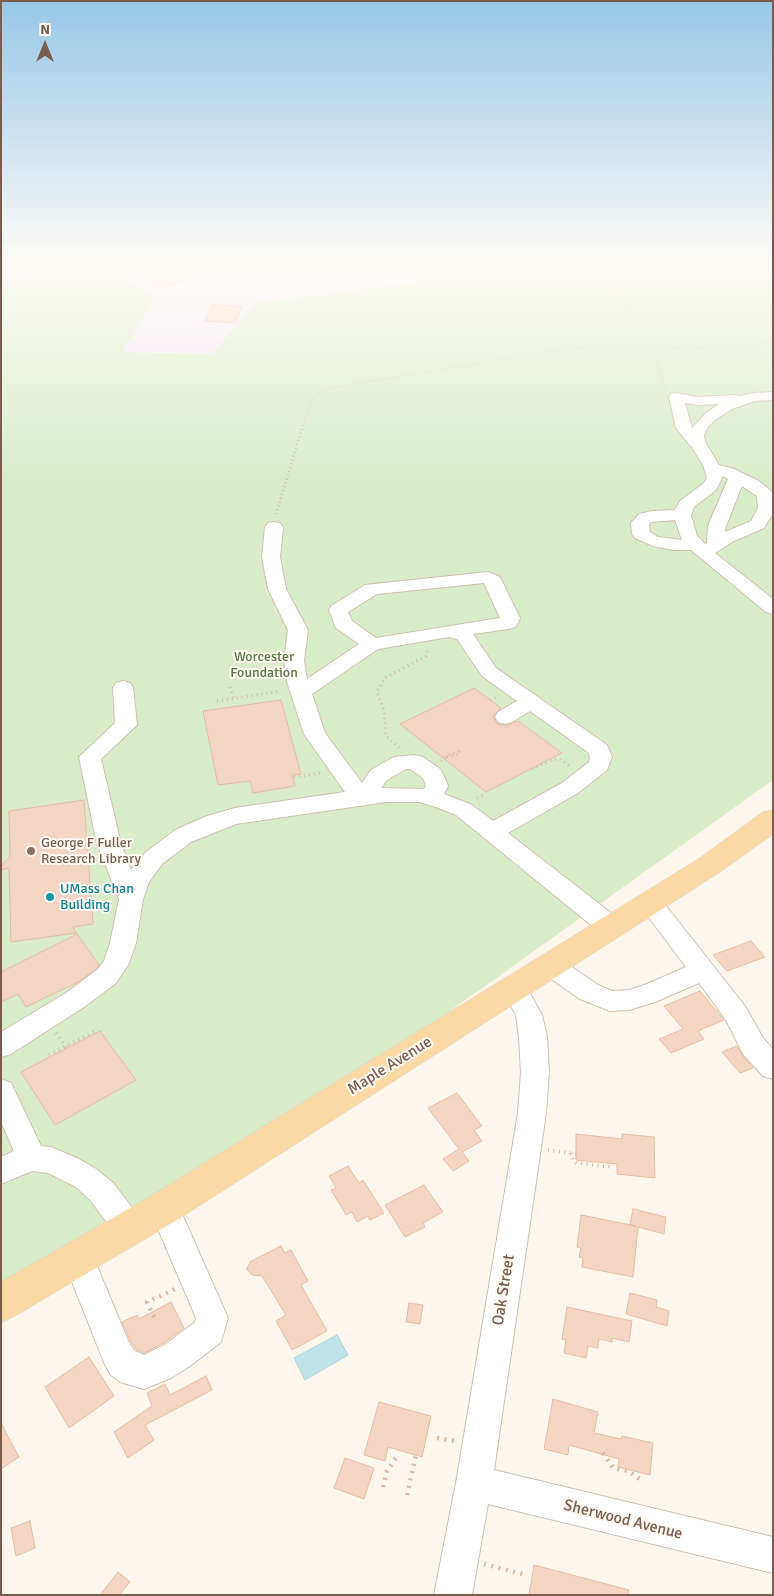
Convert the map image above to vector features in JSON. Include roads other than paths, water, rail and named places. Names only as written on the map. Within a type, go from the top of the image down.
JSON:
[{"type":"main road","name":"Maple Avenue","points":[[1,1303],[164,1208],[727,854],[773,819]]},
{"type":"street","points":[[773,396],[703,401],[676,396],[684,428],[698,445],[715,478],[712,484],[686,505],[682,515],[689,537],[705,548],[773,608]]},
{"type":"street","points":[[698,445],[697,432],[708,418],[723,408],[753,398]]},
{"type":"street","points":[[682,515],[660,515],[645,518],[640,523],[640,532],[646,538],[658,543],[705,548],[758,524],[767,508],[765,494],[728,472],[712,469]]},
{"type":"street","points":[[705,548],[717,526],[737,477]]},
{"type":"street","points":[[274,527],[272,567],[277,589],[298,630],[294,661],[295,678],[292,692],[315,734],[351,785],[363,797]]},
{"type":"street","points":[[292,692],[372,644],[508,623],[510,618],[493,581],[488,577],[372,589],[338,610],[343,624],[372,644]]},
{"type":"street","points":[[452,631],[464,635],[489,672],[599,750],[601,756],[600,765],[570,788],[492,832]]},
{"type":"street","points":[[123,687],[126,724],[90,758],[109,844],[130,899]]},
{"type":"street","points":[[505,717],[532,702]]},
{"type":"street","points":[[363,797],[379,775],[402,762],[415,762],[432,774],[437,786],[431,797]]},
{"type":"street","points":[[1,1046],[63,1008],[107,976],[115,965],[124,943],[130,899],[143,870],[154,858],[183,836],[198,828],[249,813],[363,797],[406,794],[431,797],[464,810],[611,927]]},
{"type":"street","points":[[650,903],[736,1013],[753,1046],[773,1068]]},
{"type":"street","points":[[550,965],[589,992],[610,1001],[629,1000],[655,992],[703,970]]},
{"type":"street","name":"Oak Street","points":[[453,1595],[474,1482],[534,1092],[535,1062],[532,1030],[524,1006],[514,988]]},
{"type":"street","points":[[1,1091],[32,1158]]},
{"type":"street","points":[[1,1171],[32,1158],[51,1160],[86,1178],[102,1192],[130,1229]]},
{"type":"street","points":[[79,1259],[117,1354],[123,1364],[132,1370],[144,1372],[159,1366],[186,1350],[209,1331],[212,1318],[164,1208]]},
{"type":"street","name":"Sherwood Avenue","points":[[474,1482],[773,1555]]},
{"type":"water","points":[[337,1335],[348,1355],[305,1380],[294,1358]]},
{"type":"place","name":"George F Fuller Research Library","points":[[31,851]]},
{"type":"place","name":"UMass Chan Building","points":[[50,897]]},
{"type":"park label","name":"Worcester Foundation","points":[[264,666]]}]
